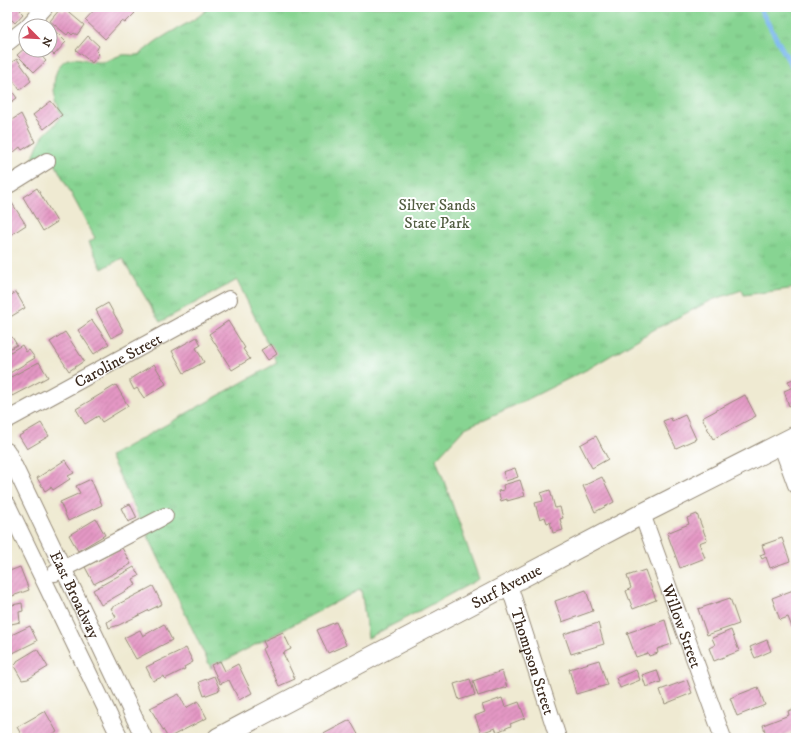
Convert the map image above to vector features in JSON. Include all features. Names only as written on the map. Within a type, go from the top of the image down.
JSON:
[{"type":"street","points":[[36,18],[46,7]]},
{"type":"street","points":[[7,43],[18,34]]},
{"type":"street","points":[[7,186],[47,161]]},
{"type":"street","name":"Caroline Street","points":[[7,420],[229,299]]},
{"type":"street","points":[[789,440],[796,485]]},
{"type":"street","name":"Surf Avenue","points":[[218,738],[241,733],[509,585],[642,514],[789,440]]},
{"type":"street","name":"East Broadway","points":[[7,450],[144,738]]},
{"type":"street","name":"East Broadway","points":[[7,504],[120,738]]},
{"type":"street","name":"Willow Street","points":[[642,514],[723,738]]},
{"type":"street","points":[[43,579],[165,516]]},
{"type":"street","name":"Thompson Street","points":[[509,585],[558,738]]},
{"type":"green space","name":"Silver Sands State Park","points":[[209,7],[796,7],[796,288],[744,295],[742,290],[712,300],[655,329],[590,368],[465,428],[436,459],[479,579],[368,638],[361,589],[211,668],[110,456],[277,363],[237,280],[160,322],[122,258],[102,269],[89,242],[95,238],[53,160],[33,160],[40,141],[57,122],[59,117],[59,111],[54,93],[54,85],[57,70],[63,62],[68,59],[78,58],[95,62],[104,62],[120,56],[139,54],[160,39],[199,16]]},
{"type":"building","points":[[7,7],[20,7],[22,9],[20,11],[23,14],[15,23],[7,15]]},
{"type":"building","points":[[97,7],[128,7],[135,13],[125,23],[122,21],[105,39],[85,20]]},
{"type":"building","points":[[60,9],[63,12],[65,9],[84,25],[77,35],[74,33],[72,35],[69,32],[67,35],[58,28],[58,18],[52,18]]},
{"type":"building","points":[[58,34],[66,42],[58,51]]},
{"type":"building","points":[[88,36],[99,46],[96,51],[99,54],[92,63],[76,50]]},
{"type":"building","points":[[20,58],[43,58],[46,61],[34,72]]},
{"type":"building","points":[[17,59],[30,77],[29,78],[31,81],[20,90],[7,72],[7,65]]},
{"type":"building","points":[[9,87],[17,98],[7,105],[7,88]]},
{"type":"building","points":[[51,101],[62,115],[44,129],[33,115]]},
{"type":"building","points":[[21,114],[35,142],[22,150],[20,147],[14,152],[7,140],[7,132],[10,130],[7,123]]},
{"type":"building","points":[[37,188],[57,222],[43,231],[23,197]]},
{"type":"building","points":[[12,203],[26,225],[9,236],[7,233],[7,207]]},
{"type":"building","points":[[16,292],[25,308],[7,319],[7,298]]},
{"type":"building","points":[[108,303],[123,330],[123,332],[111,338],[96,310]]},
{"type":"building","points":[[92,320],[109,344],[94,354],[78,330]]},
{"type":"building","points":[[228,321],[250,359],[232,370],[209,334]]},
{"type":"building","points":[[65,332],[84,361],[69,371],[50,342]]},
{"type":"building","points":[[12,337],[17,345],[7,350],[7,339]]},
{"type":"building","points":[[197,337],[201,345],[196,348],[204,362],[184,373],[172,351]]},
{"type":"building","points":[[271,344],[277,354],[268,360],[261,350]]},
{"type":"building","points":[[22,345],[26,352],[29,350],[35,358],[8,374],[7,354]]},
{"type":"building","points":[[39,362],[48,377],[12,396],[7,386],[7,379]]},
{"type":"building","points":[[154,364],[166,384],[144,398],[137,388],[134,390],[130,379]]},
{"type":"building","points":[[796,378],[796,403],[789,406],[784,391],[791,388],[788,381]]},
{"type":"building","points":[[116,385],[128,406],[102,422],[98,416],[85,424],[76,409]]},
{"type":"building","points":[[745,395],[756,416],[713,439],[702,418]]},
{"type":"building","points":[[685,415],[696,439],[676,448],[663,421],[671,418],[672,421]]},
{"type":"building","points":[[41,423],[49,436],[27,449],[19,436]]},
{"type":"building","points":[[596,436],[608,459],[592,468],[580,445]]},
{"type":"building","points":[[65,460],[74,473],[68,476],[70,479],[53,490],[51,487],[45,491],[37,478]]},
{"type":"building","points":[[515,468],[518,477],[506,481],[503,472]]},
{"type":"building","points":[[602,477],[614,502],[595,512],[583,486]]},
{"type":"building","points":[[91,479],[102,505],[68,521],[60,502],[80,493],[76,486]]},
{"type":"building","points":[[520,480],[525,496],[507,501],[507,499],[501,501],[498,491],[504,490],[503,485]]},
{"type":"building","points":[[550,490],[555,508],[560,507],[563,518],[560,519],[563,530],[553,533],[550,522],[547,523],[545,517],[540,519],[535,503],[543,501],[541,493]]},
{"type":"building","points":[[130,504],[137,518],[128,522],[121,508]]},
{"type":"building","points":[[697,514],[707,540],[699,543],[705,558],[680,568],[667,533],[689,524],[687,518]]},
{"type":"building","points":[[96,519],[105,535],[78,551],[69,535]]},
{"type":"building","points":[[782,538],[790,561],[770,568],[766,557],[762,559],[760,555],[765,553],[762,545]]},
{"type":"building","points":[[122,548],[131,564],[94,584],[85,567]]},
{"type":"building","points":[[20,567],[29,590],[7,598],[7,572]]},
{"type":"building","points":[[134,567],[139,576],[133,579],[136,585],[101,605],[93,590]]},
{"type":"building","points":[[645,570],[656,600],[633,609],[626,591],[631,588],[627,576]]},
{"type":"building","points":[[153,586],[162,604],[119,625],[109,628],[107,622],[116,617],[111,608]]},
{"type":"building","points":[[796,589],[796,626],[792,627],[788,617],[780,620],[772,598]]},
{"type":"building","points":[[586,590],[593,611],[562,622],[555,601]]},
{"type":"building","points":[[730,598],[739,624],[707,635],[698,609]]},
{"type":"building","points":[[22,603],[23,611],[19,612],[20,622],[7,625],[7,606]]},
{"type":"building","points":[[665,620],[672,644],[657,649],[658,653],[649,656],[648,653],[636,657],[627,633]]},
{"type":"building","points":[[336,622],[346,645],[328,653],[317,630]]},
{"type":"building","points":[[598,623],[604,644],[571,654],[564,634]]},
{"type":"building","points":[[164,624],[172,640],[136,659],[124,638],[140,630],[143,636]]},
{"type":"building","points":[[30,626],[37,641],[7,656],[7,637]]},
{"type":"building","points":[[731,630],[739,651],[714,661],[709,648],[715,645],[712,638]]},
{"type":"building","points":[[283,632],[291,649],[283,653],[295,679],[279,686],[262,649],[266,647],[263,641]]},
{"type":"building","points":[[767,640],[771,651],[755,658],[750,647]]},
{"type":"building","points":[[186,648],[193,662],[184,667],[185,669],[165,679],[164,676],[153,681],[146,667]]},
{"type":"building","points":[[37,649],[48,667],[28,679],[22,680],[14,666],[17,661]]},
{"type":"building","points":[[599,660],[607,685],[576,694],[569,669]]},
{"type":"building","points":[[220,661],[225,671],[238,664],[252,693],[239,700],[229,680],[220,684],[211,665]]},
{"type":"building","points":[[636,670],[640,680],[620,688],[616,678]]},
{"type":"building","points":[[657,670],[661,682],[646,687],[642,675]]},
{"type":"building","points":[[502,671],[507,687],[478,696],[473,681]]},
{"type":"building","points":[[214,676],[220,690],[204,696],[199,682]]},
{"type":"building","points":[[470,679],[475,695],[459,700],[454,684]]},
{"type":"building","points":[[687,680],[692,693],[665,704],[660,690]]},
{"type":"building","points":[[758,687],[765,705],[737,716],[730,698]]},
{"type":"building","points":[[179,694],[186,708],[198,701],[207,718],[168,738],[150,708]]},
{"type":"building","points":[[502,698],[505,707],[519,702],[525,718],[510,724],[511,726],[497,732],[495,728],[481,733],[475,716],[485,712],[482,705]]},
{"type":"building","points":[[794,709],[796,714],[796,730],[777,738],[767,738],[763,725],[789,715],[788,711]]},
{"type":"building","points":[[45,711],[57,732],[46,738],[23,738],[17,727]]},
{"type":"building","points":[[350,720],[360,738],[316,738]]},
{"type":"waterway","points":[[759,7],[796,74]]}]
